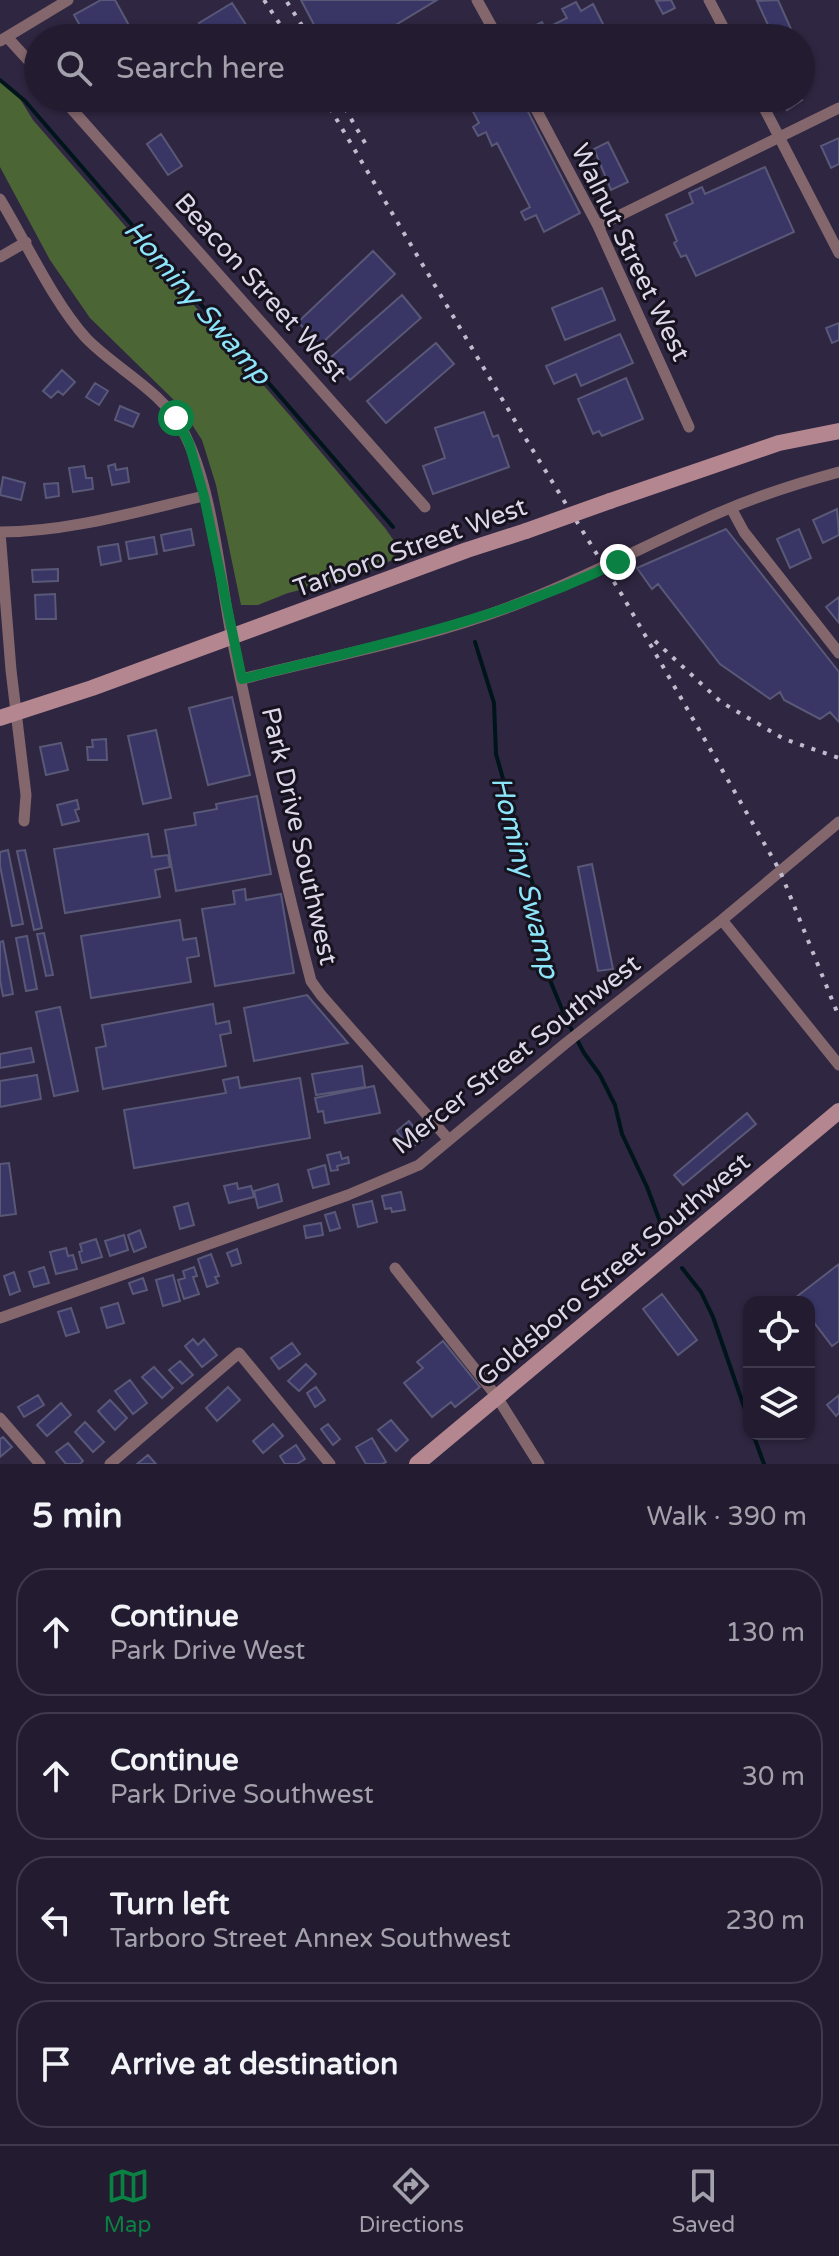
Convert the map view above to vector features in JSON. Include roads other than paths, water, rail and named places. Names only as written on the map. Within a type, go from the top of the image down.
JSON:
[{"type":"main road","name":"Tarboro Street West","points":[[0,718],[92,688],[467,550],[779,443],[839,431]]},
{"type":"main road","name":"Goldsboro Street Southwest","points":[[417,1464],[839,1111]]},
{"type":"street","points":[[29,24],[68,0]]},
{"type":"street","points":[[477,0],[490,24]]},
{"type":"street","points":[[709,0],[722,24]]},
{"type":"street","points":[[24,27],[4,39],[24,58]]},
{"type":"street","points":[[598,226],[839,108]]},
{"type":"street","name":"Beacon Street West","points":[[74,112],[425,507]]},
{"type":"street","name":"Walnut Street West","points":[[537,112],[598,226],[689,427]]},
{"type":"street","points":[[766,112],[839,253]]},
{"type":"street","name":"Park Drive Southwest","points":[[0,199],[65,311],[80,331],[165,404],[189,443],[204,496],[232,636],[311,981],[449,1140]]},
{"type":"street","points":[[0,257],[26,242]]},
{"type":"street","points":[[242,679],[364,651],[511,607],[604,568],[731,508],[839,472]]},
{"type":"street","points":[[24,821],[26,795],[11,670],[0,532],[34,531],[91,521],[204,496]]},
{"type":"street","points":[[731,508],[744,532],[839,653]]},
{"type":"street","name":"Mercer Street Southwest","points":[[0,1318],[348,1195],[410,1170],[722,920],[839,822]]},
{"type":"street","points":[[722,920],[839,1065]]},
{"type":"street","points":[[395,1268],[497,1397],[539,1464]]},
{"type":"street","points":[[110,1464],[239,1353],[330,1464]]},
{"type":"street","points":[[0,1418],[40,1464]]},
{"type":"waterway","name":"Hominy Swamp","points":[[0,80],[24,100]]},
{"type":"waterway","name":"Hominy Swamp","points":[[35,112],[393,527]]},
{"type":"waterway","name":"Hominy Swamp","points":[[475,642],[494,703],[496,754],[536,896],[545,968],[566,1019],[615,1105],[622,1134],[665,1235]]},
{"type":"waterway","name":"Hominy Swamp","points":[[682,1268],[701,1292],[713,1317],[743,1404]]},
{"type":"waterway","name":"Hominy Swamp","points":[[755,1440],[764,1464]]},
{"type":"railway","points":[[264,0],[280,24]]},
{"type":"railway","points":[[287,2],[301,24]]},
{"type":"railway","points":[[332,112],[622,595],[780,871],[839,1017]]},
{"type":"railway","points":[[347,112],[368,148]]},
{"type":"railway","points":[[655,641],[721,702],[784,739],[839,758]]}]
